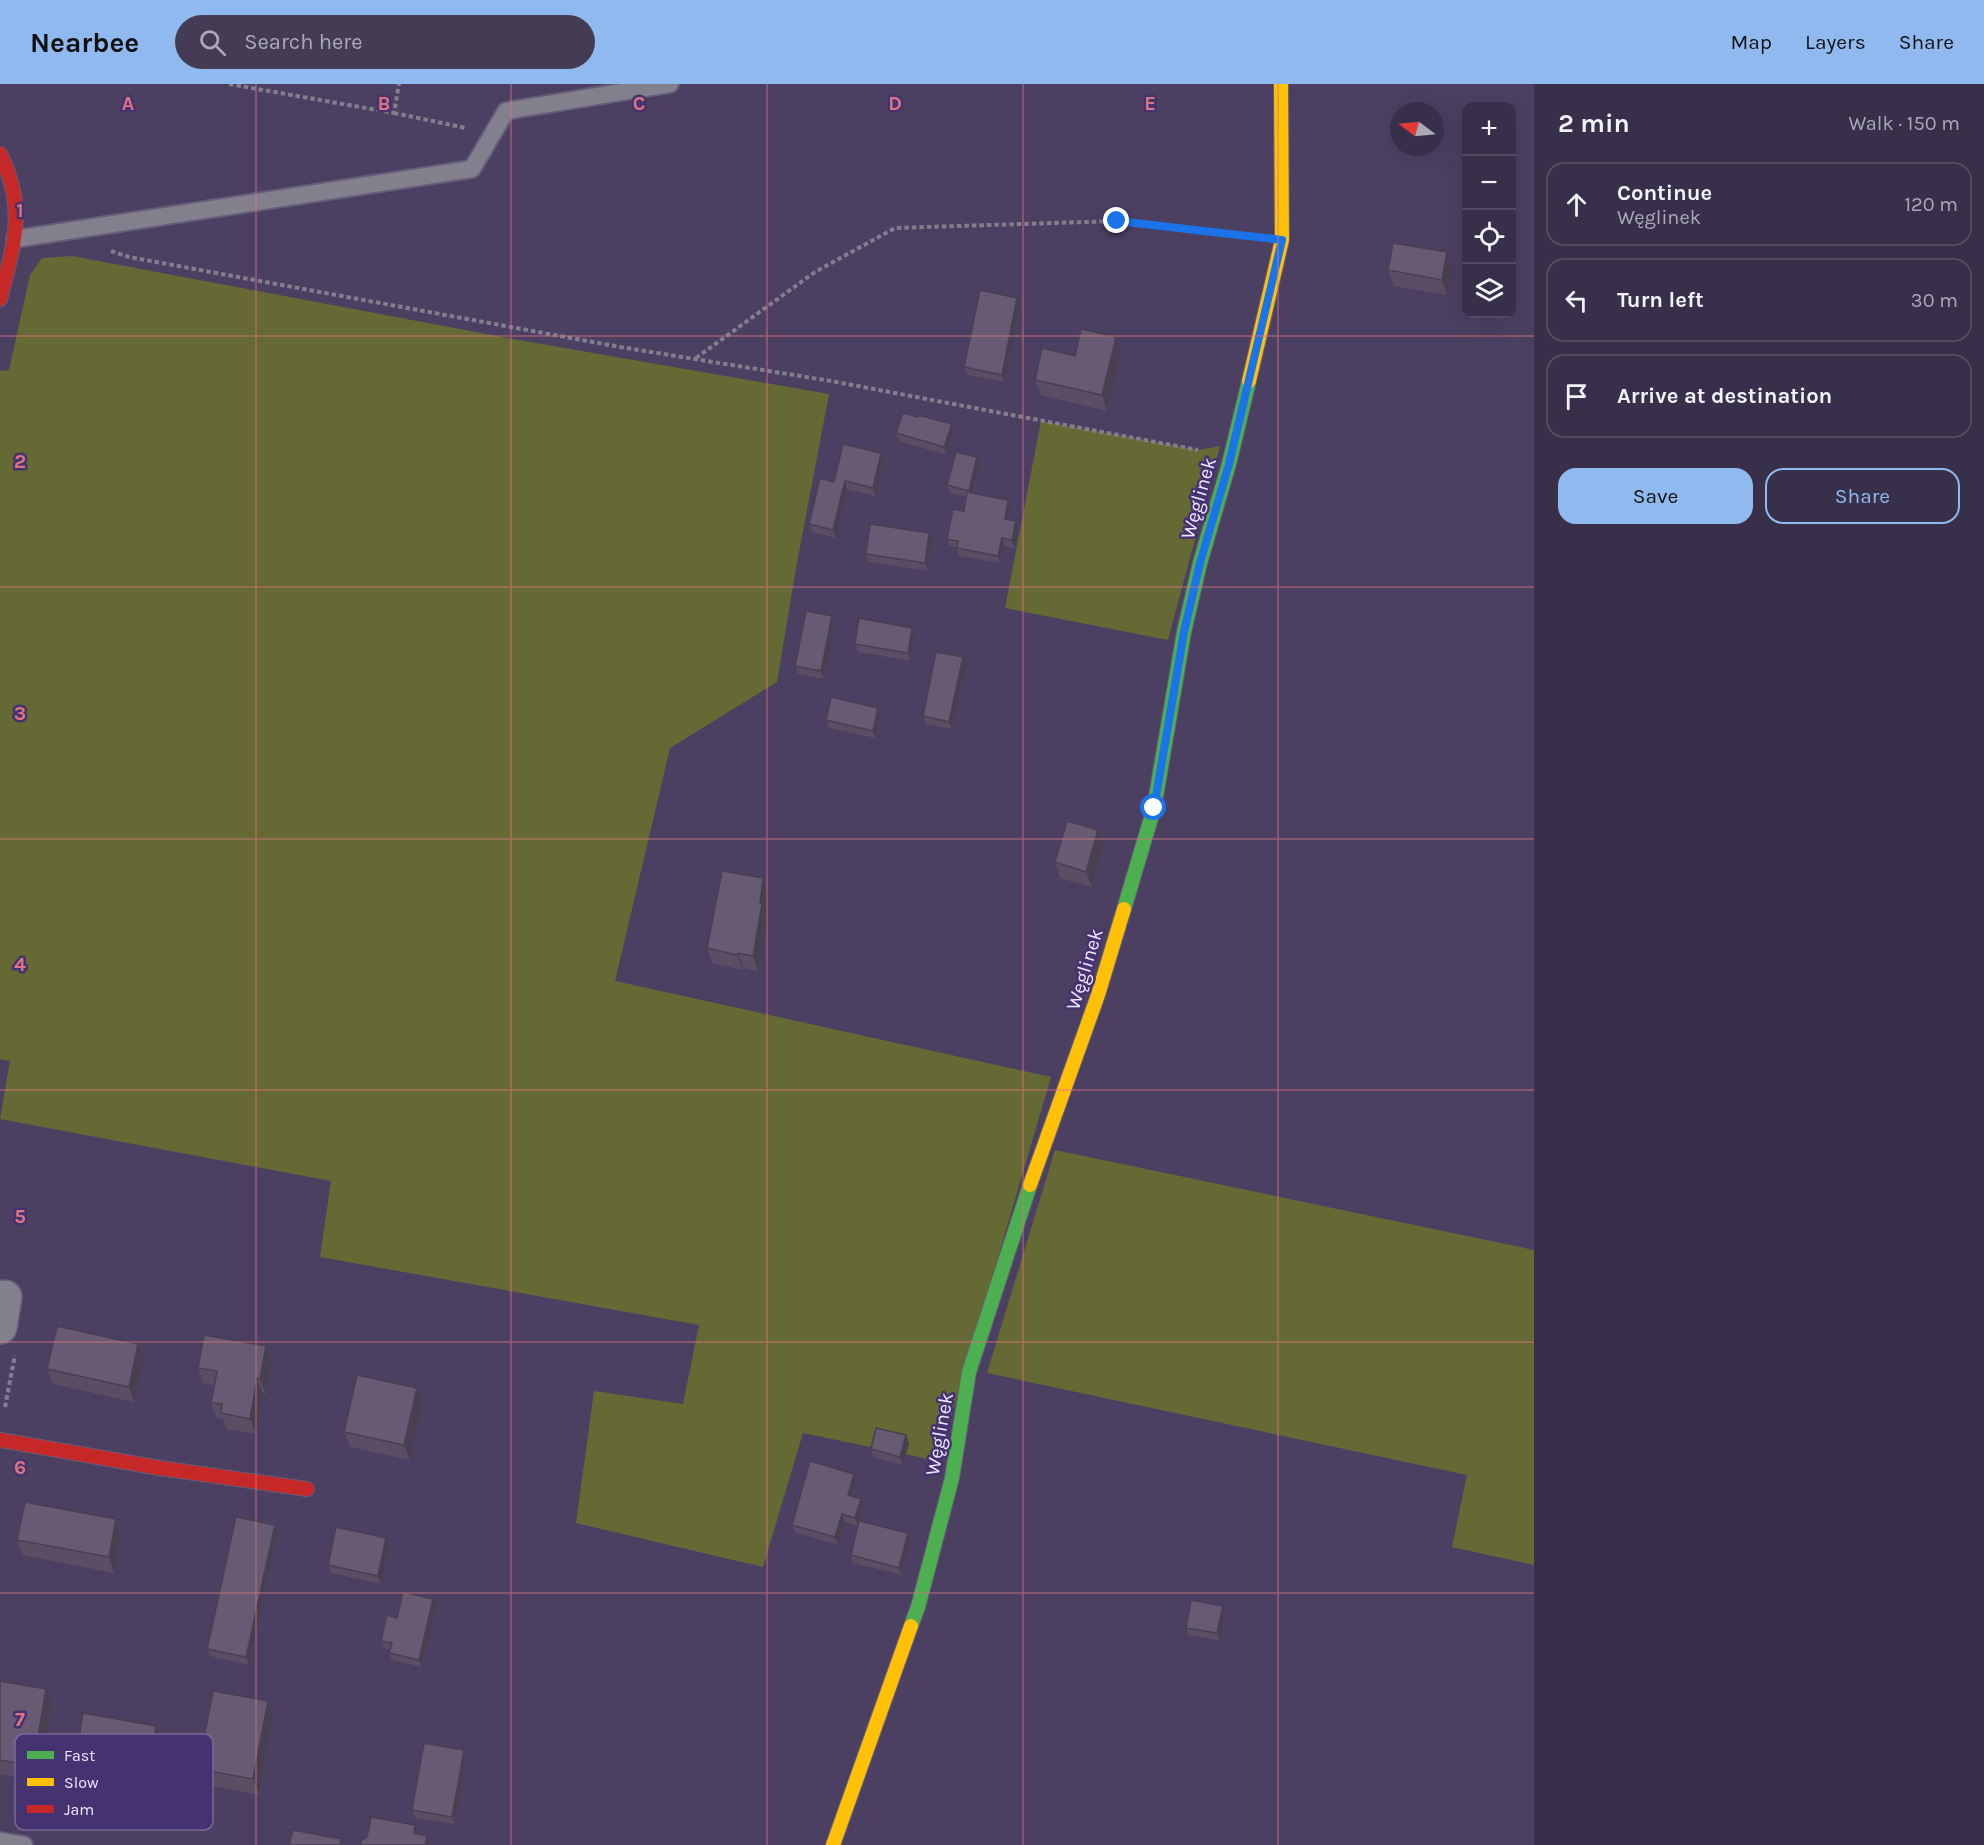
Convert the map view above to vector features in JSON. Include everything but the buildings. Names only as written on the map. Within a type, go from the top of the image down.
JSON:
[{"type":"street","name":"Węglinek","points":[[833,1845],[918,1607],[952,1478],[969,1372],[1019,1217],[1098,995],[1154,808],[1184,632],[1200,563],[1234,442],[1282,240],[1281,84]]},
{"type":"street","points":[[0,154],[9,170],[18,204],[15,239],[0,299]]},
{"type":"street","points":[[0,1440],[160,1468],[307,1489]]},
{"type":"lane","points":[[15,239],[472,169],[506,111],[670,84]]},
{"type":"lane","points":[[0,1841],[24,1845]]},
{"type":"path","points":[[229,84],[394,113],[399,84]]},
{"type":"path","points":[[695,359],[815,272],[895,228],[1117,221],[1282,240]]},
{"type":"path","points":[[109,250],[129,257],[695,359],[831,381],[1200,450],[1234,442]]},
{"type":"green space","points":[[72,256],[513,339],[829,394],[777,682],[670,748],[615,981],[1051,1077],[938,1461],[803,1433],[763,1567],[576,1523],[594,1391],[683,1404],[699,1325],[320,1257],[331,1181],[0,1119],[10,1061],[0,1059],[0,371],[9,370],[30,275],[42,258]]},
{"type":"green space","points":[[1041,421],[1199,450],[1220,446],[1168,640],[1005,608]]},
{"type":"green space","points":[[1055,1150],[1534,1250],[1534,1565],[1452,1547],[1467,1475],[987,1373]]},
{"type":"traffic: fast","points":[[1124,909],[1154,808],[1184,632],[1200,563],[1229,464],[1249,381]]},
{"type":"traffic: fast","points":[[911,1626],[952,1478],[969,1372],[1030,1185]]},
{"type":"traffic: slow","points":[[1249,381],[1282,240],[1281,84]]},
{"type":"traffic: slow","points":[[1030,1185],[1098,995],[1124,909]]},
{"type":"traffic: slow","points":[[833,1845],[911,1626]]},
{"type":"traffic: jam","points":[[0,154],[8,173],[16,209],[10,261],[0,299]]},
{"type":"traffic: jam","points":[[0,1440],[160,1468],[307,1489]]},
{"type":"route","points":[[1117,221],[1282,240],[1229,464],[1200,563],[1184,632],[1154,808]]}]
